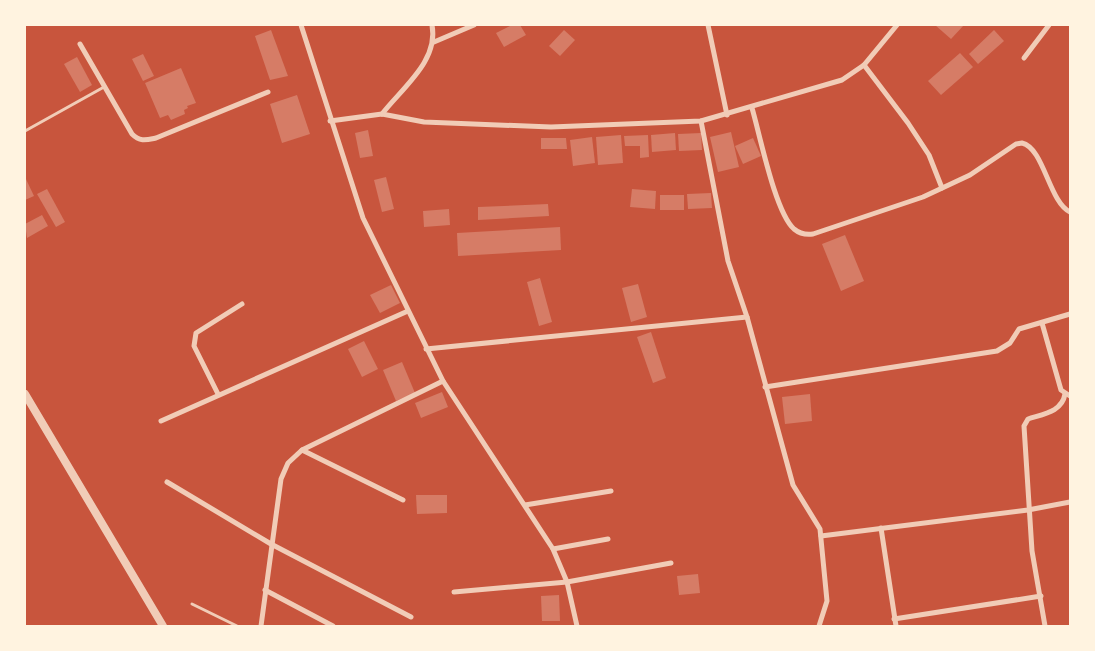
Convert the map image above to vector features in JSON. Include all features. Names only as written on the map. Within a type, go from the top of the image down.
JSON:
[{"type":"street","points":[[301,25],[330,121],[363,218],[426,349],[444,381],[553,549],[567,582],[578,626]]},
{"type":"street","points":[[382,114],[426,60],[434,42],[432,25]]},
{"type":"street","points":[[434,42],[474,25]]},
{"type":"street","points":[[708,25],[726,115]]},
{"type":"street","points":[[330,121],[382,114],[424,122],[551,127],[700,121],[837,83],[864,66],[897,25]]},
{"type":"street","points":[[1024,58],[1049,25]]},
{"type":"street","points":[[80,44],[132,134],[144,141],[268,92]]},
{"type":"street","points":[[864,66],[908,123],[929,155],[942,188]]},
{"type":"street","points":[[752,108],[779,202],[793,228],[799,232],[813,234],[912,201],[970,175],[1009,148],[1022,142],[1031,148],[1062,205],[1070,212]]},
{"type":"street","points":[[700,121],[728,261],[747,317],[793,485],[817,524],[820,536],[827,601],[818,626]]},
{"type":"street","points":[[218,394],[194,346],[196,333],[242,304]]},
{"type":"street","points":[[161,422],[218,394],[408,311]]},
{"type":"street","points":[[766,387],[997,351],[1010,343],[1019,329],[1070,314]]},
{"type":"street","points":[[426,349],[747,317]]},
{"type":"street","points":[[1042,323],[1061,390],[1067,395],[1059,408],[1025,421],[1028,510],[1033,560],[1042,596],[1045,626]]},
{"type":"street","points":[[261,626],[281,478],[288,463],[302,450],[444,381]]},
{"type":"street","points":[[25,394],[163,626]]},
{"type":"street","points":[[302,450],[403,500]]},
{"type":"street","points":[[167,482],[271,544],[411,618]]},
{"type":"street","points":[[525,505],[611,491]]},
{"type":"street","points":[[820,536],[1028,510],[1070,502]]},
{"type":"street","points":[[881,528],[896,626]]},
{"type":"street","points":[[553,549],[608,539]]},
{"type":"street","points":[[454,592],[567,582],[671,562]]},
{"type":"street","points":[[265,590],[333,626]]},
{"type":"street","points":[[894,619],[1042,596]]},
{"type":"lane","points":[[25,131],[104,87]]},
{"type":"lane","points":[[192,604],[237,626]]},
{"type":"building","points":[[512,25],[520,25],[526,35],[504,47],[496,33]]},
{"type":"building","points":[[935,25],[964,25],[951,39]]},
{"type":"building","points":[[271,30],[288,76],[270,80],[255,36]]},
{"type":"building","points":[[564,30],[575,40],[560,56],[549,46]]},
{"type":"building","points":[[994,30],[1004,41],[978,64],[969,54]]},
{"type":"building","points":[[960,53],[973,67],[941,95],[928,81]]},
{"type":"building","points":[[143,54],[154,76],[143,81],[132,59]]},
{"type":"building","points":[[77,57],[92,85],[80,92],[64,64]]},
{"type":"building","points":[[181,68],[196,103],[187,106],[188,108],[184,110],[185,114],[171,120],[168,115],[160,118],[145,83]]},
{"type":"building","points":[[297,95],[310,134],[282,143],[270,104]]},
{"type":"building","points":[[368,130],[373,156],[360,158],[355,133]]},
{"type":"building","points":[[731,132],[739,167],[718,172],[710,137]]},
{"type":"building","points":[[675,133],[676,150],[652,152],[651,135]]},
{"type":"building","points":[[701,133],[702,150],[679,151],[678,134]]},
{"type":"building","points":[[621,135],[623,163],[598,165],[596,137]]},
{"type":"building","points":[[648,135],[649,157],[640,158],[640,146],[625,146],[624,136]]},
{"type":"building","points":[[592,137],[595,163],[573,166],[570,140]]},
{"type":"building","points":[[541,138],[566,138],[567,149],[541,149]]},
{"type":"building","points":[[753,138],[761,156],[743,164],[735,146]]},
{"type":"building","points":[[25,177],[34,196],[25,200]]},
{"type":"building","points":[[386,177],[394,209],[382,212],[374,180]]},
{"type":"building","points":[[47,189],[65,222],[56,227],[37,194]]},
{"type":"building","points":[[632,189],[656,191],[655,209],[630,207]]},
{"type":"building","points":[[711,193],[712,208],[688,209],[687,194]]},
{"type":"building","points":[[660,195],[684,195],[684,210],[660,210]]},
{"type":"building","points":[[548,204],[549,216],[478,220],[478,207]]},
{"type":"building","points":[[449,209],[450,225],[424,227],[423,211]]},
{"type":"building","points":[[42,215],[48,226],[27,238],[25,224]]},
{"type":"building","points":[[560,227],[561,250],[458,256],[457,233]]},
{"type":"building","points":[[845,235],[864,281],[841,291],[822,244]]},
{"type":"building","points":[[540,278],[552,322],[539,326],[527,282]]},
{"type":"building","points":[[638,284],[647,317],[631,322],[622,288]]},
{"type":"building","points":[[391,285],[400,303],[380,313],[370,295]]},
{"type":"building","points":[[651,332],[666,378],[653,383],[637,337]]},
{"type":"building","points":[[364,341],[378,369],[362,377],[348,349]]},
{"type":"building","points":[[402,362],[415,393],[396,401],[383,370]]},
{"type":"building","points":[[442,392],[448,407],[421,418],[415,403]]},
{"type":"building","points":[[810,394],[812,421],[785,424],[782,397]]},
{"type":"building","points":[[416,495],[447,495],[447,513],[417,514]]},
{"type":"building","points":[[698,574],[700,593],[679,595],[677,576]]},
{"type":"building","points":[[559,595],[560,621],[542,621],[541,596]]}]
